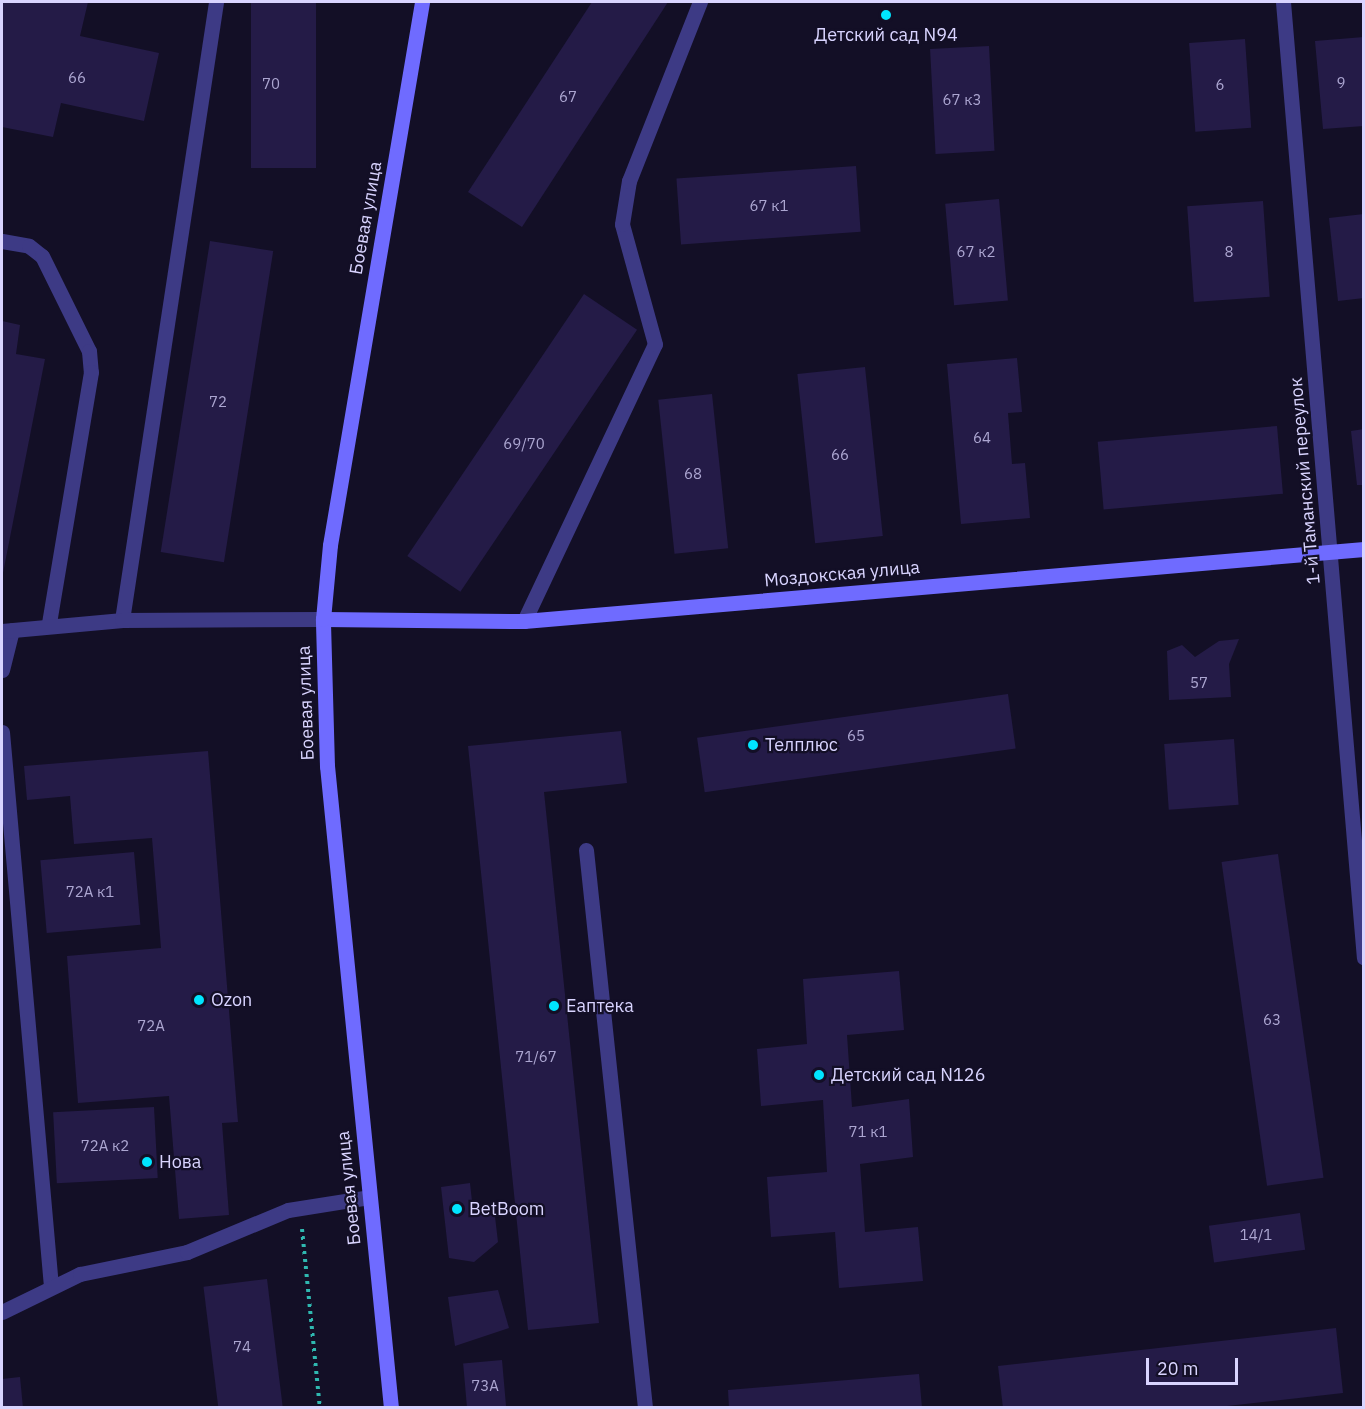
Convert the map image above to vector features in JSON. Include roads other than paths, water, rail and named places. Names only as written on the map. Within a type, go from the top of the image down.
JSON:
[{"type":"main road","name":"Боевая улица","points":[[391,1407],[327,766],[323,619],[330,545],[422,2]]},
{"type":"main road","name":"Моздокская улица","points":[[323,619],[524,621],[1364,549]]},
{"type":"street","points":[[122,620],[216,2]]},
{"type":"street","points":[[524,621],[655,344],[622,224],[629,181],[700,2]]},
{"type":"street","name":"1-й Таманский переулок","points":[[1282,2],[1331,552],[1358,814],[1364,958]]},
{"type":"street","points":[[2,241],[29,246],[42,256],[89,351],[91,372],[49,624]]},
{"type":"street","points":[[2,670],[7,630],[49,624],[122,620],[323,619]]},
{"type":"street","points":[[2,732],[51,1286]]},
{"type":"street","points":[[586,850],[645,1407]]},
{"type":"street","points":[[2,1312],[51,1286],[80,1274],[188,1252],[299,1208],[369,1197]]},
{"type":"place","name":"Детский сад N94","points":[[886,15]]},
{"type":"place","name":"Телплюс","points":[[753,745]]},
{"type":"place","name":"Ozon","points":[[199,1000]]},
{"type":"place","name":"Еаптека","points":[[554,1006]]},
{"type":"place","name":"Детский сад N126","points":[[819,1075]]},
{"type":"place","name":"Нова","points":[[147,1162]]},
{"type":"place","name":"BetBoom","points":[[457,1209]]}]
